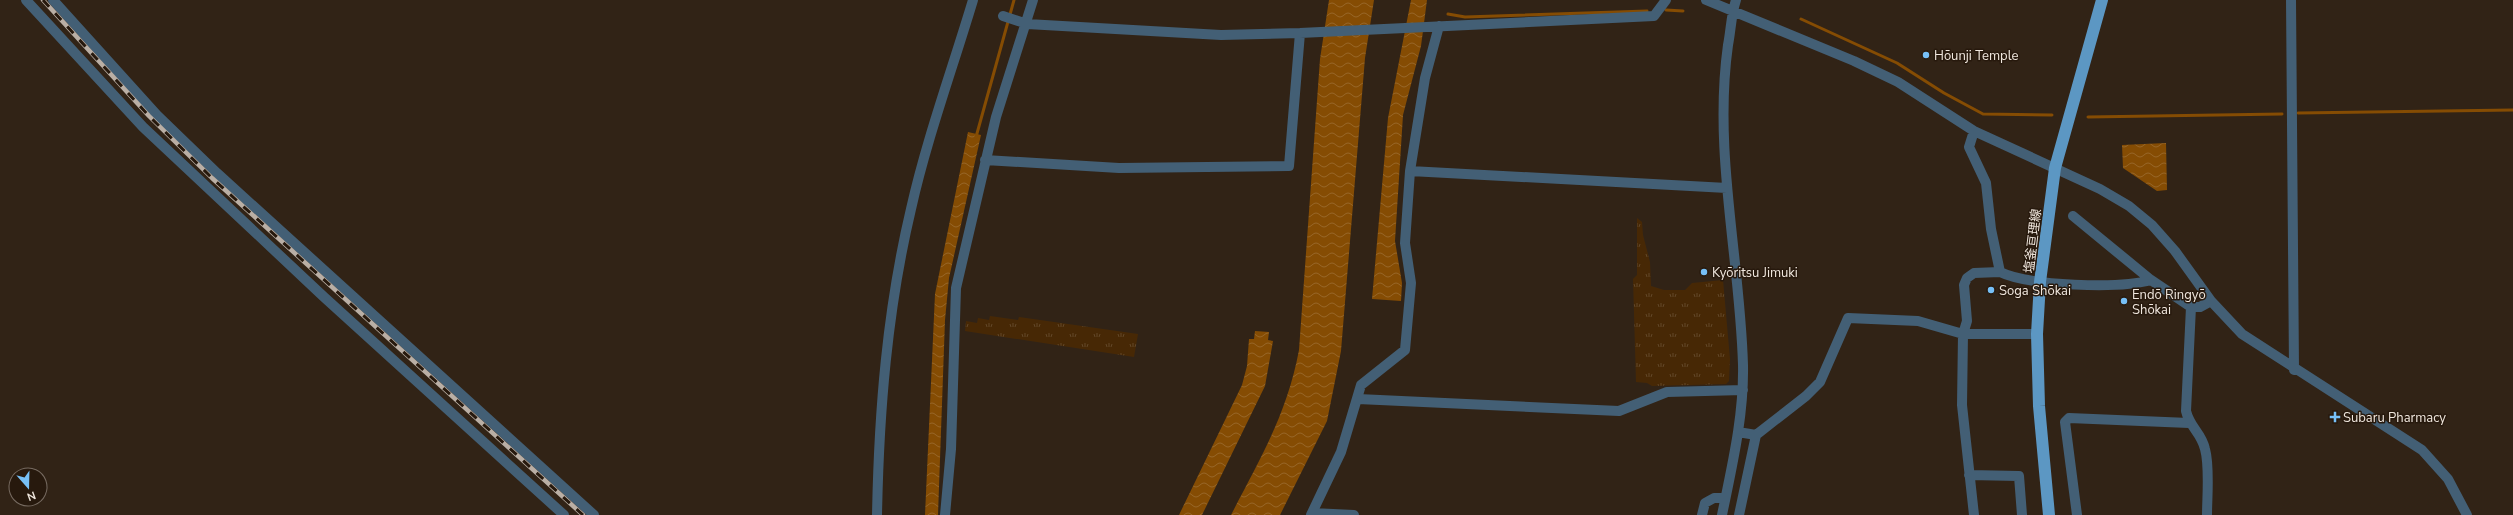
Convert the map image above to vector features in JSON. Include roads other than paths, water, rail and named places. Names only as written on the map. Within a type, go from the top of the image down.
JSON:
[{"type":"main road","name":"塩釜亘理線","points":[[2049,515],[2039,406],[2038,334],[2040,282],[2055,168],[2102,0]]},
{"type":"street","points":[[26,0],[149,132],[329,302],[564,515]]},
{"type":"street","points":[[53,0],[157,114],[217,173],[594,515]]},
{"type":"street","points":[[877,515],[878,435],[886,342],[909,218],[928,142],[973,0]]},
{"type":"street","points":[[945,515],[951,449],[956,288],[996,117],[1024,23],[1034,0]]},
{"type":"street","points":[[1003,16],[1024,23],[1220,34],[1315,33],[1385,28],[1654,16],[1666,0]]},
{"type":"street","points":[[1706,0],[1854,61],[1898,82],[1974,131],[2055,168],[2129,206],[2152,225],[2175,251],[2212,301],[2242,334],[2294,370],[2422,450],[2448,479],[2467,515]]},
{"type":"street","points":[[1722,515],[1738,432],[1742,390],[1742,347],[1727,188],[1723,97],[1733,10],[1736,0]]},
{"type":"street","points":[[2291,0],[2294,370]]},
{"type":"street","points":[[1354,515],[1312,514],[1341,452],[1362,385],[1405,350],[1411,283],[1405,243],[1410,171],[1425,78],[1437,26]]},
{"type":"street","points":[[985,160],[1119,168],[1289,166],[1300,33]]},
{"type":"street","points":[[1974,131],[1970,147],[1986,183],[1991,229],[2000,272]]},
{"type":"street","points":[[1410,171],[1727,188]]},
{"type":"street","points":[[2073,216],[2151,280],[2191,307],[2200,307],[2212,301]]},
{"type":"street","points":[[1974,515],[1962,405],[1963,334],[1967,321],[1964,285],[1967,278],[1974,274],[2000,272],[2040,282],[2135,284],[2151,280]]},
{"type":"street","points":[[2191,307],[2186,411],[2189,423],[2198,433],[2206,450],[2207,515]]},
{"type":"street","points":[[1739,515],[1756,435],[1806,396],[1820,382],[1848,318],[1918,321],[1963,334],[2038,334]]},
{"type":"street","points":[[1358,399],[1619,410],[1667,392],[1742,390]]},
{"type":"street","points":[[2077,515],[2065,422],[2069,418],[2189,423]]},
{"type":"street","points":[[1738,432],[1756,435]]},
{"type":"street","points":[[1969,475],[2018,476],[2022,515]]},
{"type":"street","points":[[1702,515],[1705,503],[1714,498],[1725,498]]},
{"type":"water","points":[[1329,0],[1374,0],[1365,58],[1341,351],[1327,421],[1280,515],[1231,515],[1280,416],[1294,373],[1299,350],[1320,59]]},
{"type":"water","points":[[1411,0],[1427,0],[1421,46],[1403,115],[1395,241],[1402,283],[1401,301],[1372,299],[1388,118]]},
{"type":"water","points":[[968,132],[981,135],[949,278],[945,320],[938,515],[925,515],[935,294]]},
{"type":"water","points":[[2166,143],[2167,190],[2157,191],[2123,168],[2122,145]]},
{"type":"water","points":[[1255,331],[1269,332],[1268,340],[1273,341],[1265,386],[1202,515],[1179,515],[1242,385],[1247,366],[1249,339],[1254,339]]},
{"type":"waterway","points":[[976,137],[1014,0]]},
{"type":"waterway","points":[[1666,10],[1683,11]]},
{"type":"waterway","points":[[1448,14],[1465,17],[1647,11]]},
{"type":"waterway","points":[[1801,19],[1897,63],[1944,93],[1983,114],[2052,115]]},
{"type":"waterway","points":[[2298,113],[2513,110]]},
{"type":"waterway","points":[[2088,117],[2282,114]]},
{"type":"railway","points":[[43,0],[149,116],[212,178],[583,515]]},
{"type":"place","name":"Hōunji Temple","points":[[1926,55]]},
{"type":"place","name":"Kyōritsu Jimuki","points":[[1704,272]]},
{"type":"place","name":"Soga Shōkai","points":[[1991,290]]},
{"type":"place","name":"Endō Ringyō Shōkai","points":[[2124,301]]},
{"type":"place","name":"Subaru Pharmacy","points":[[2335,417]]}]
